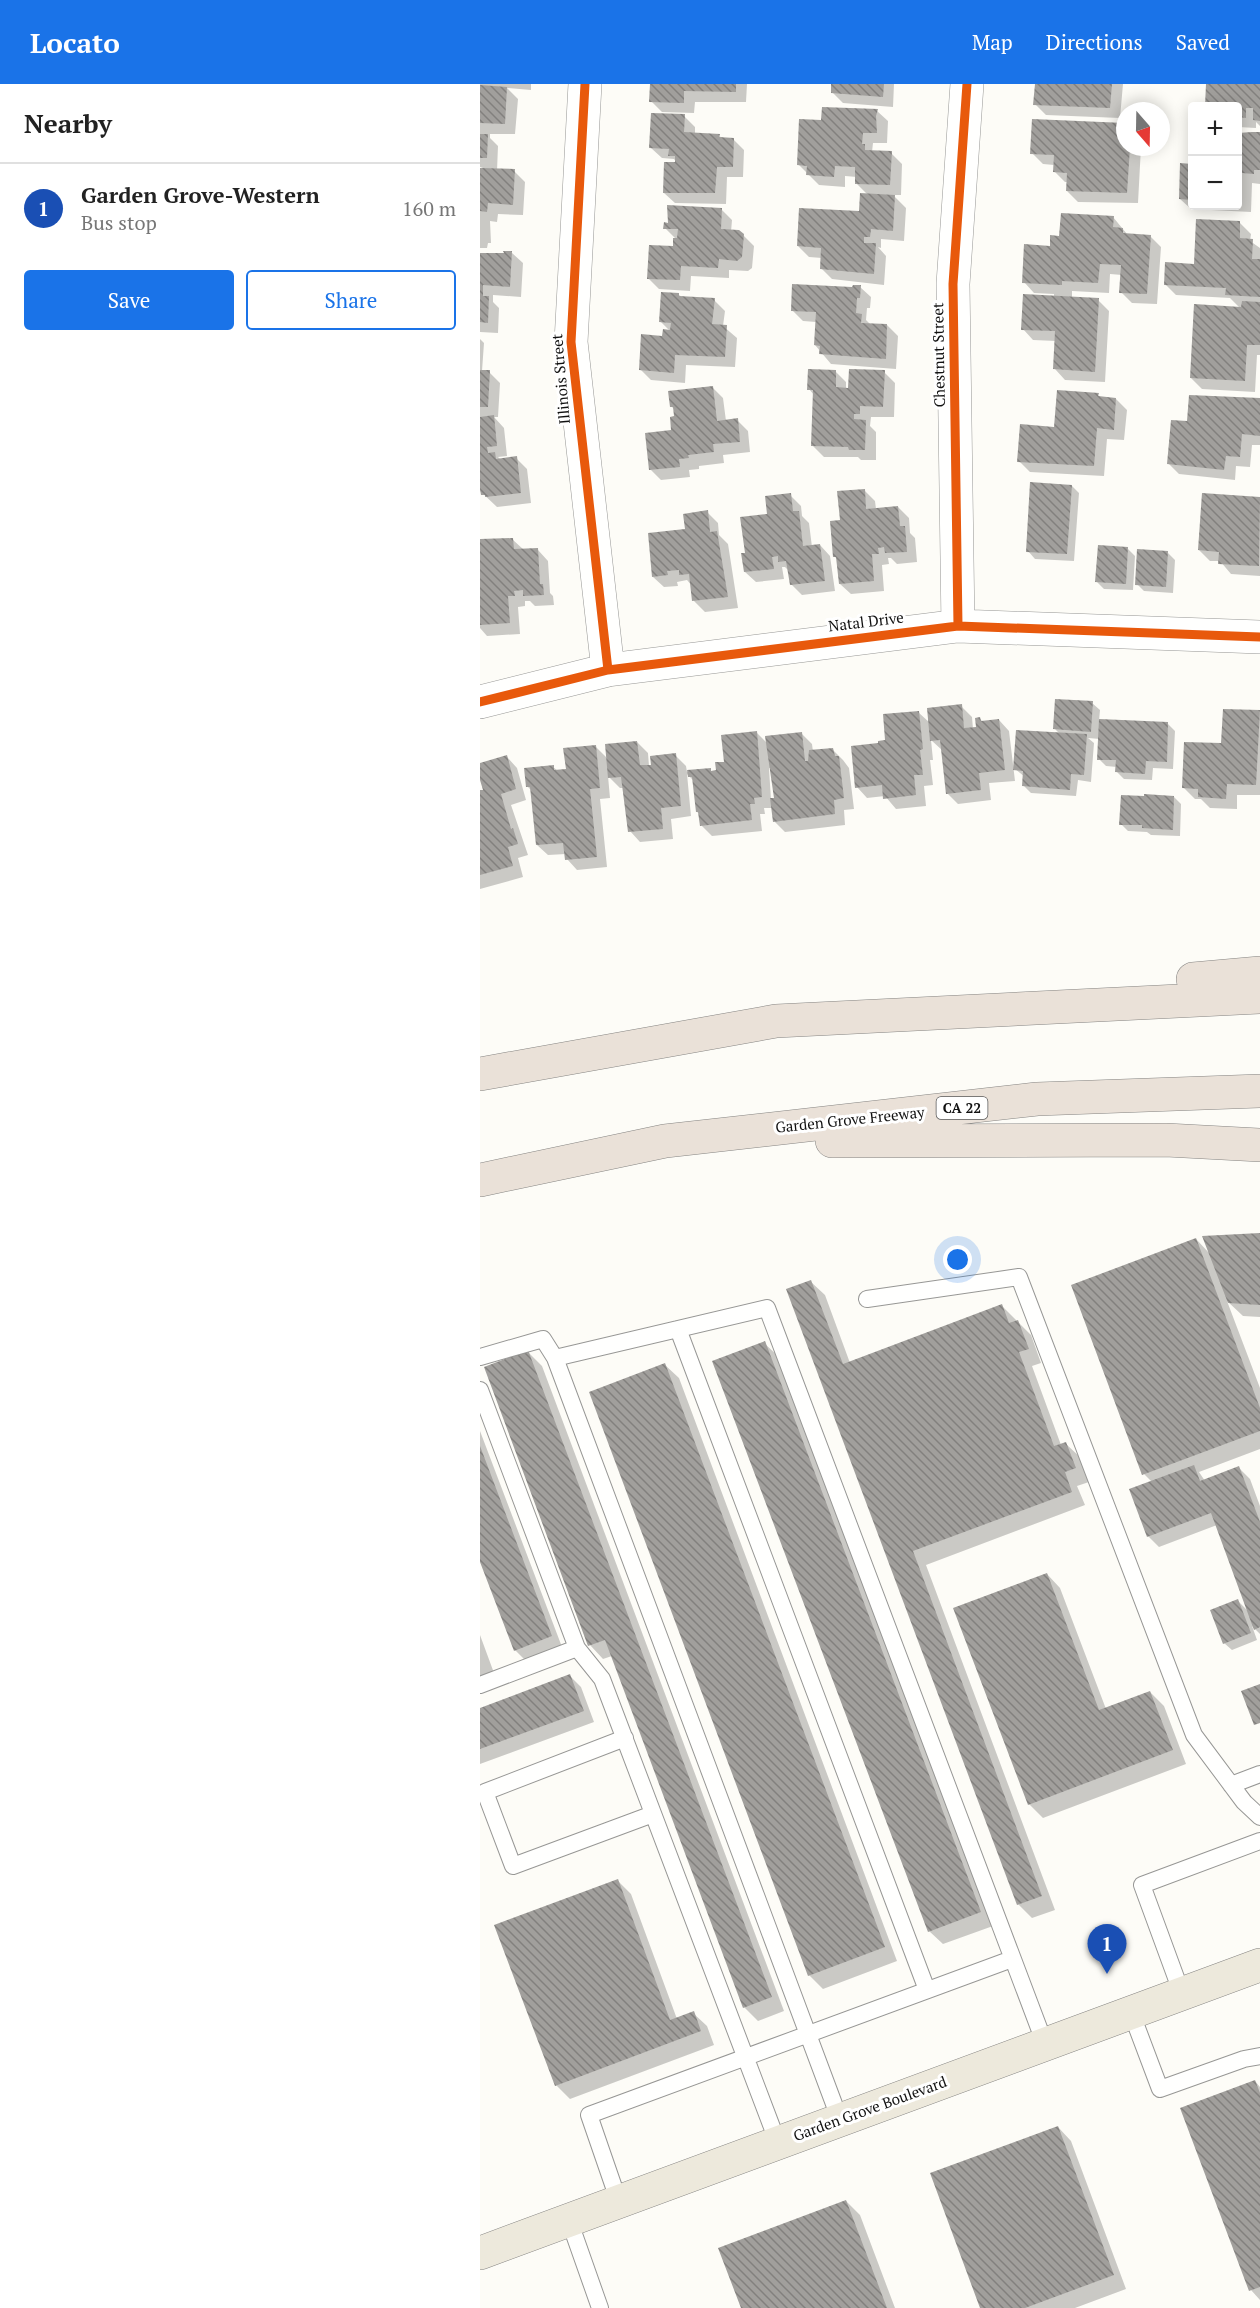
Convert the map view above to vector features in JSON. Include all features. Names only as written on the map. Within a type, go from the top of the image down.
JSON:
[{"type":"highway","points":[[480,1074],[776,1021],[1260,973]]},
{"type":"highway","points":[[776,1021],[1260,997]]},
{"type":"highway","name":"Garden Grove Freeway","points":[[480,1180],[665,1141],[1037,1099],[1260,1090]]},
{"type":"highway","points":[[665,1141],[1166,1140],[1260,1145]]},
{"type":"main road","name":"Garden Grove Boulevard","points":[[480,2253],[1260,1965]]},
{"type":"street","name":"Illinois Street","points":[[585,84],[571,342],[608,670]]},
{"type":"street","name":"Chestnut Street","points":[[958,626],[952,284],[967,84]]},
{"type":"street","name":"Natal Drive","points":[[480,702],[608,670],[958,626],[1260,637]]},
{"type":"lane","points":[[867,1299],[1019,1277],[1194,1735],[1244,1802],[1260,1817]]},
{"type":"lane","points":[[555,1358],[767,1308],[1045,2044]]},
{"type":"lane","points":[[678,1329],[927,1990]]},
{"type":"lane","points":[[480,1357],[543,1339],[555,1358],[840,2120]]},
{"type":"lane","points":[[480,1390],[577,1648],[602,1679],[778,2143]]},
{"type":"lane","points":[[480,1685],[577,1648]]},
{"type":"lane","points":[[625,1738],[485,1792],[489,1803],[513,1866],[653,1814]]},
{"type":"lane","points":[[1231,1785],[1260,1774]]},
{"type":"lane","points":[[1182,1994],[1142,1885],[1260,1841]]},
{"type":"lane","points":[[619,2202],[589,2115],[1012,1959]]},
{"type":"lane","points":[[1131,2012],[1160,2089],[1244,2059],[1260,2056]]},
{"type":"lane","points":[[569,2220],[600,2308]]},
{"type":"building","points":[[650,84],[736,84],[736,92],[684,91],[684,103],[649,102]]},
{"type":"building","points":[[831,84],[884,84],[883,97],[831,93]]},
{"type":"building","points":[[1035,84],[1112,84],[1110,108],[1033,105]]},
{"type":"building","points":[[1206,84],[1260,84],[1260,121],[1253,120],[1253,108],[1246,108],[1246,118],[1242,118],[1242,102],[1205,102]]},
{"type":"building","points":[[480,85],[507,87],[505,124],[480,123]]},
{"type":"building","points":[[822,107],[878,109],[877,133],[863,133],[862,144],[865,144],[865,150],[892,151],[890,185],[855,184],[855,167],[835,166],[834,177],[806,175],[807,166],[797,165],[799,119],[821,120]]},
{"type":"building","points":[[651,113],[685,114],[684,132],[720,134],[719,137],[734,138],[733,167],[717,167],[715,193],[663,193],[664,162],[675,162],[675,156],[668,156],[669,149],[649,148]]},
{"type":"building","points":[[1032,119],[1116,123],[1116,156],[1129,156],[1127,193],[1066,191],[1067,173],[1053,172],[1054,155],[1030,154]]},
{"type":"building","points":[[1260,132],[1260,170],[1254,170],[1254,174],[1242,173],[1242,133]]},
{"type":"building","points":[[480,134],[488,134],[487,158],[480,158]]},
{"type":"building","points":[[1180,163],[1188,164],[1188,200],[1179,199]]},
{"type":"building","points":[[480,168],[515,169],[513,205],[488,203],[487,212],[480,211]]},
{"type":"building","points":[[860,193],[895,195],[893,231],[871,229],[870,237],[864,237],[864,243],[876,243],[874,274],[820,269],[821,248],[797,246],[799,208],[859,211]]},
{"type":"building","points":[[667,205],[722,208],[721,229],[739,230],[744,234],[742,257],[737,261],[719,259],[718,268],[681,266],[680,280],[647,279],[649,245],[673,246],[673,238],[677,238],[678,229],[663,229],[664,222],[668,223]]},
{"type":"building","points":[[1061,213],[1114,216],[1113,227],[1123,228],[1123,233],[1151,235],[1147,294],[1119,293],[1121,265],[1100,264],[1098,283],[1062,281],[1062,285],[1022,283],[1024,244],[1050,246],[1050,235],[1059,236]]},
{"type":"building","points":[[1196,219],[1240,221],[1240,238],[1253,239],[1252,259],[1260,259],[1260,297],[1225,295],[1226,288],[1164,285],[1165,262],[1194,264]]},
{"type":"building","points":[[503,251],[512,251],[510,287],[483,285],[483,296],[489,296],[488,323],[480,322],[480,253],[504,253]]},
{"type":"building","points":[[792,284],[852,287],[861,285],[856,313],[862,314],[861,323],[887,324],[886,359],[819,354],[820,346],[814,345],[816,312],[791,311]]},
{"type":"building","points":[[661,292],[679,293],[679,296],[715,298],[712,324],[727,325],[725,357],[675,355],[674,373],[639,370],[641,334],[662,336],[663,329],[670,330],[671,323],[659,322]]},
{"type":"building","points":[[1023,294],[1099,298],[1095,372],[1053,369],[1055,331],[1021,330]]},
{"type":"building","points":[[1242,301],[1260,302],[1260,345],[1247,345],[1245,381],[1190,378],[1194,304],[1241,307]]},
{"type":"building","points":[[808,369],[836,370],[836,387],[848,388],[849,369],[885,370],[883,407],[860,406],[860,414],[854,414],[854,419],[866,420],[865,450],[811,446],[813,390],[807,390]]},
{"type":"building","points":[[480,370],[490,370],[488,407],[480,407]]},
{"type":"building","points":[[713,386],[717,421],[738,418],[740,442],[713,444],[714,452],[688,455],[689,458],[679,459],[680,467],[649,470],[645,433],[671,430],[670,417],[674,416],[668,391]]},
{"type":"building","points":[[1057,390],[1099,393],[1098,396],[1116,398],[1114,430],[1097,428],[1094,466],[1017,462],[1020,424],[1054,427]]},
{"type":"building","points":[[1189,395],[1260,398],[1260,436],[1242,434],[1240,457],[1226,456],[1224,470],[1167,464],[1171,420],[1187,421]]},
{"type":"building","points":[[494,415],[497,446],[487,447],[488,453],[495,452],[496,459],[517,456],[521,493],[485,497],[481,495],[480,417]]},
{"type":"building","points":[[1030,482],[1072,485],[1067,554],[1026,552]]},
{"type":"building","points":[[865,489],[866,509],[898,506],[900,526],[905,526],[907,552],[885,553],[884,547],[878,548],[879,554],[872,554],[874,581],[839,584],[836,557],[833,557],[830,521],[840,520],[837,491]]},
{"type":"building","points":[[791,493],[793,511],[799,511],[803,546],[820,544],[825,581],[790,585],[786,561],[778,562],[778,556],[772,557],[774,569],[744,572],[741,553],[745,553],[740,517],[767,514],[765,496]]},
{"type":"building","points":[[1202,493],[1260,497],[1259,566],[1218,564],[1219,552],[1198,550]]},
{"type":"building","points":[[708,510],[710,532],[717,531],[728,597],[692,601],[689,574],[679,575],[679,570],[667,571],[668,575],[652,577],[648,533],[685,529],[683,514]]},
{"type":"building","points":[[513,538],[514,549],[538,548],[540,584],[543,584],[544,595],[523,596],[523,590],[514,591],[515,596],[508,596],[510,623],[480,625],[480,539]]},
{"type":"building","points":[[1098,545],[1128,547],[1126,584],[1095,582]]},
{"type":"building","points":[[1137,549],[1168,551],[1166,587],[1135,585]]},
{"type":"building","points":[[1055,699],[1093,701],[1091,732],[1053,729]]},
{"type":"building","points":[[962,704],[964,728],[976,727],[975,718],[980,717],[981,721],[999,719],[1005,770],[979,773],[981,790],[946,794],[940,740],[930,741],[927,708]]},
{"type":"building","points":[[1223,709],[1260,710],[1256,785],[1227,784],[1226,799],[1198,797],[1198,789],[1182,788],[1184,742],[1221,743]]},
{"type":"building","points":[[919,711],[923,775],[914,775],[916,795],[883,799],[882,785],[855,788],[851,746],[885,740],[883,714]]},
{"type":"building","points":[[1099,719],[1168,722],[1167,762],[1146,761],[1145,774],[1115,772],[1116,760],[1097,760]]},
{"type":"building","points":[[1016,730],[1087,734],[1084,775],[1071,774],[1070,790],[1022,786],[1023,771],[1013,770]]},
{"type":"building","points":[[757,731],[762,797],[754,798],[755,804],[750,804],[752,820],[700,826],[692,777],[688,777],[687,770],[711,768],[711,771],[716,770],[715,762],[724,762],[721,735]]},
{"type":"building","points":[[802,732],[805,761],[808,761],[809,750],[833,748],[835,756],[839,756],[844,798],[834,800],[835,814],[773,822],[770,798],[774,798],[765,736]]},
{"type":"building","points":[[637,741],[640,765],[651,765],[650,756],[676,753],[681,806],[661,808],[663,829],[628,832],[621,777],[608,778],[605,744]]},
{"type":"building","points":[[596,745],[600,788],[590,789],[597,857],[565,860],[563,843],[536,845],[530,787],[526,787],[524,768],[554,765],[554,770],[566,769],[563,748]]},
{"type":"building","points":[[507,755],[516,789],[501,794],[518,844],[508,847],[513,866],[480,875],[480,790],[483,790],[480,780],[480,763]]},
{"type":"building","points":[[1144,794],[1174,796],[1173,830],[1142,828],[1142,825],[1119,825],[1121,795],[1144,796]]},
{"type":"building","points":[[1260,1233],[1260,1305],[1228,1303],[1202,1236]]},
{"type":"building","points":[[1196,1238],[1260,1408],[1260,1431],[1142,1475],[1071,1285]]},
{"type":"building","points":[[811,1280],[843,1364],[1002,1304],[1009,1323],[1018,1320],[1029,1349],[1019,1352],[1054,1446],[1066,1442],[1076,1468],[1065,1472],[1072,1492],[913,1551],[1042,1896],[1017,1905],[786,1289]]},
{"type":"building","points":[[765,1341],[981,1912],[928,1932],[712,1361]]},
{"type":"building","points":[[528,1350],[772,1997],[743,2008],[605,1640],[588,1646],[484,1367]]},
{"type":"building","points":[[665,1363],[885,1947],[808,1976],[589,1392]]},
{"type":"building","points":[[480,1446],[552,1636],[514,1651],[480,1562]]},
{"type":"building","points":[[1194,1465],[1200,1481],[1239,1466],[1260,1522],[1260,1627],[1254,1630],[1211,1513],[1147,1537],[1129,1489]]},
{"type":"building","points":[[1047,1573],[1099,1710],[1150,1691],[1173,1750],[1028,1805],[953,1608]]},
{"type":"building","points":[[1238,1599],[1251,1633],[1223,1644],[1210,1610]]},
{"type":"building","points":[[570,1674],[584,1711],[480,1749],[480,1708]]},
{"type":"building","points":[[1260,1684],[1260,1723],[1254,1725],[1241,1691]]},
{"type":"building","points":[[618,1879],[670,2020],[694,2011],[701,2031],[555,2086],[494,1925]]},
{"type":"building","points":[[1255,2080],[1260,2093],[1260,2287],[1249,2291],[1180,2108]]},
{"type":"building","points":[[1058,2126],[1114,2275],[1025,2308],[980,2308],[930,2173]]},
{"type":"building","points":[[846,2200],[887,2308],[741,2308],[718,2248]]},
{"type":"cycle path","points":[[585,84],[571,342],[608,670]]},
{"type":"cycle path","points":[[958,626],[953,284],[967,84]]},
{"type":"cycle path","points":[[480,702],[608,670],[958,626],[1260,637]]},
{"type":"place","name":"Garden Grove-Western","points":[[1107,1974]]}]
